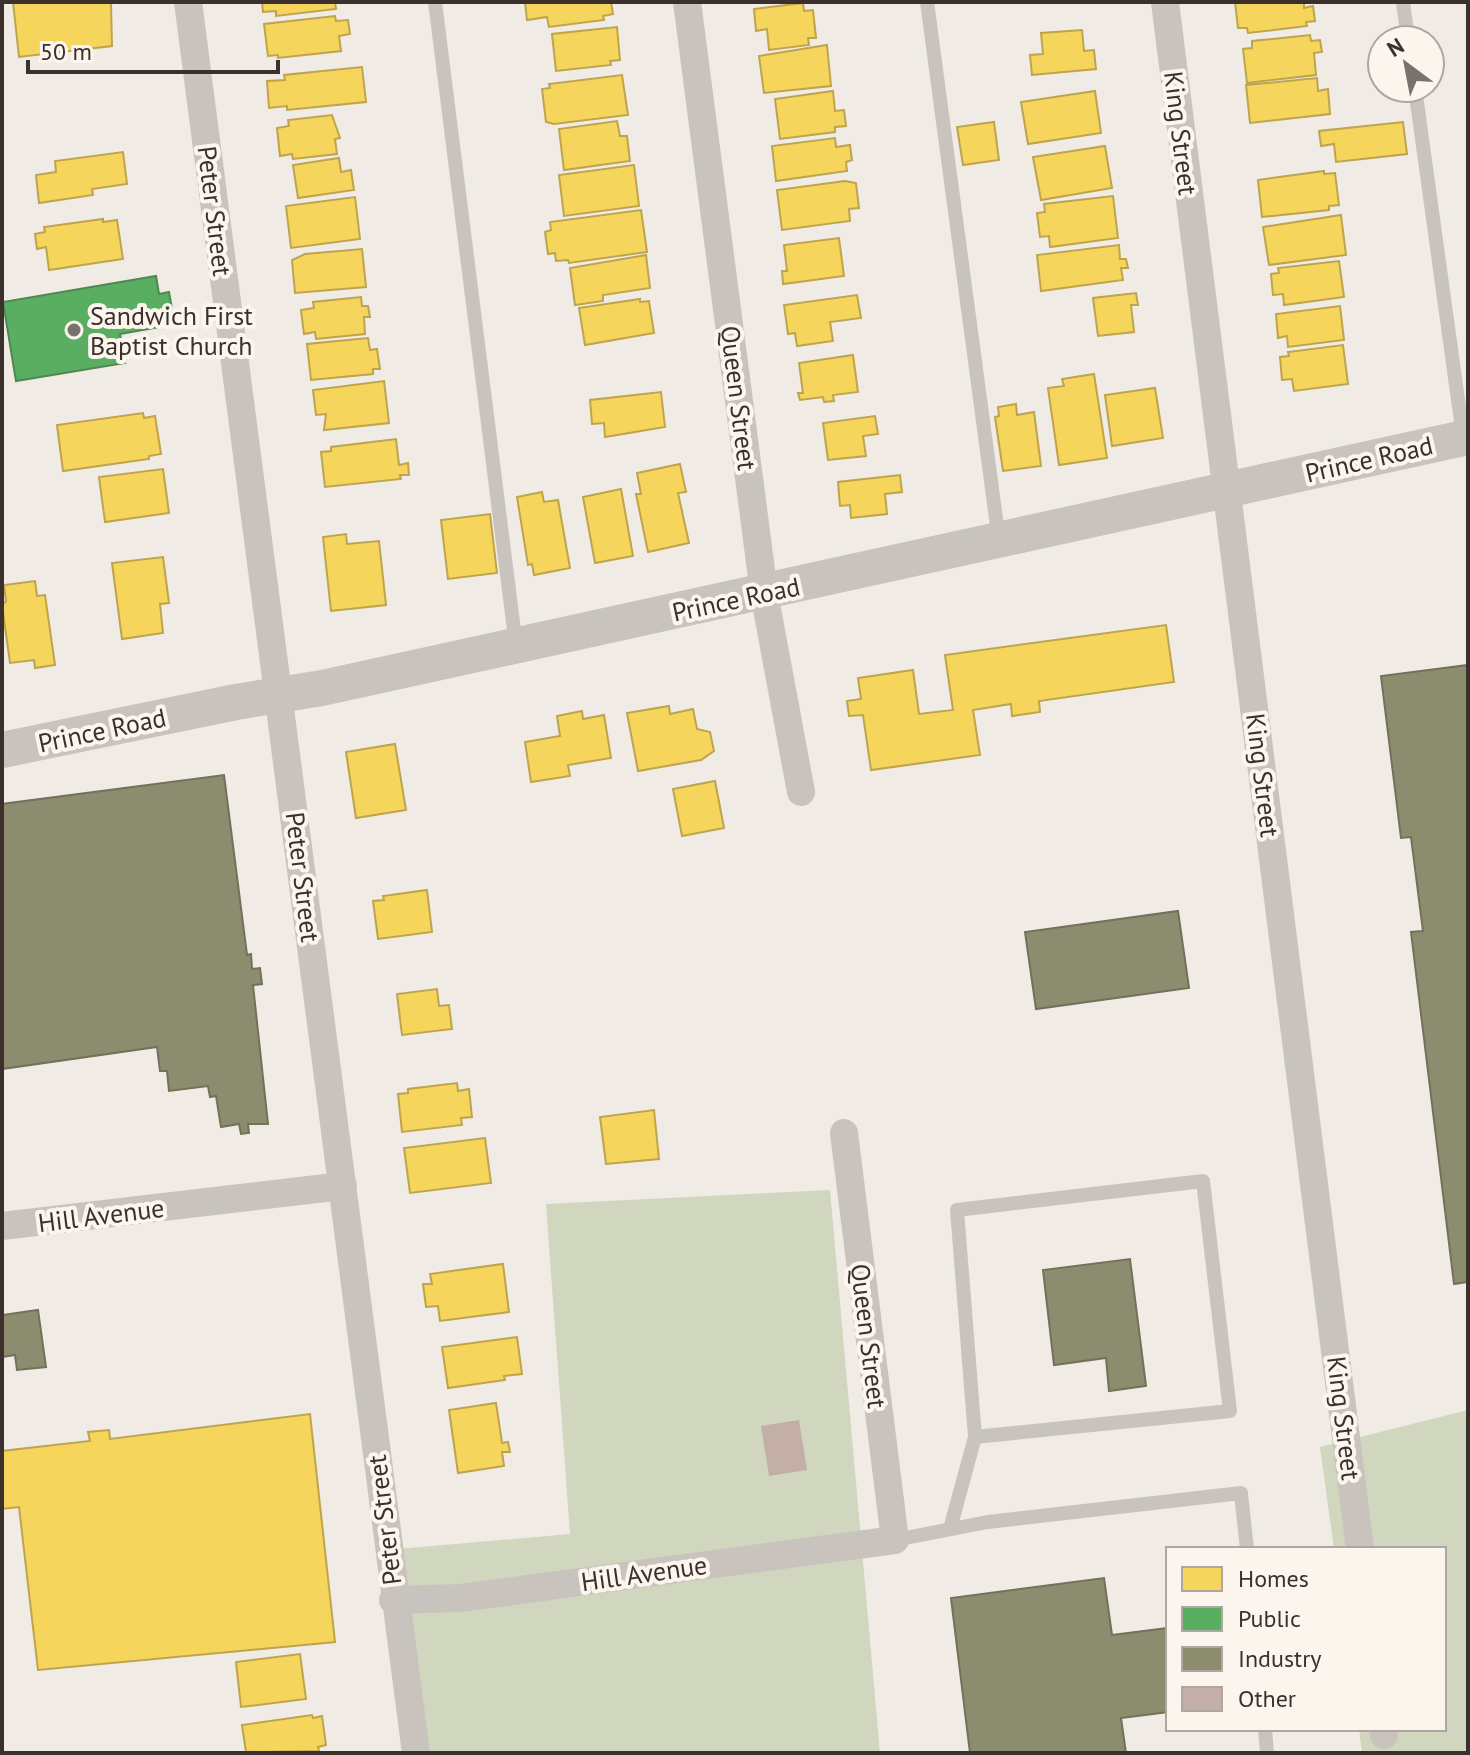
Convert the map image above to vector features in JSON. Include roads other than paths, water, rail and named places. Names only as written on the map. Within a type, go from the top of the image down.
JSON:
[{"type":"street","name":"Peter Street","points":[[188,2],[343,1186],[393,1600],[416,1753]]},
{"type":"street","name":"Queen Street","points":[[687,2],[764,593],[801,792]]},
{"type":"street","name":"King Street","points":[[1165,2],[1360,1547]]},
{"type":"street","name":"Prince Road","points":[[2,750],[236,702],[279,698],[1466,438]]},
{"type":"street","name":"Queen Street","points":[[844,1133],[895,1540]]},
{"type":"street","name":"Hill Avenue","points":[[2,1226],[343,1186]]},
{"type":"street","name":"Hill Avenue","points":[[393,1600],[460,1598],[895,1540]]},
{"type":"lane","points":[[435,2],[516,647]]},
{"type":"lane","points":[[927,2],[999,542]]},
{"type":"lane","points":[[1403,2],[1406,24]]},
{"type":"lane","points":[[1417,104],[1466,438]]},
{"type":"lane","points":[[950,1529],[975,1437],[957,1210],[1203,1181],[1230,1411],[975,1437]]},
{"type":"lane","points":[[895,1540],[950,1529],[1241,1493],[1247,1547]]},
{"type":"lane","points":[[1265,1731],[1267,1753]]},
{"type":"place","name":"Sandwich First Baptist Church","points":[[74,330]]}]
